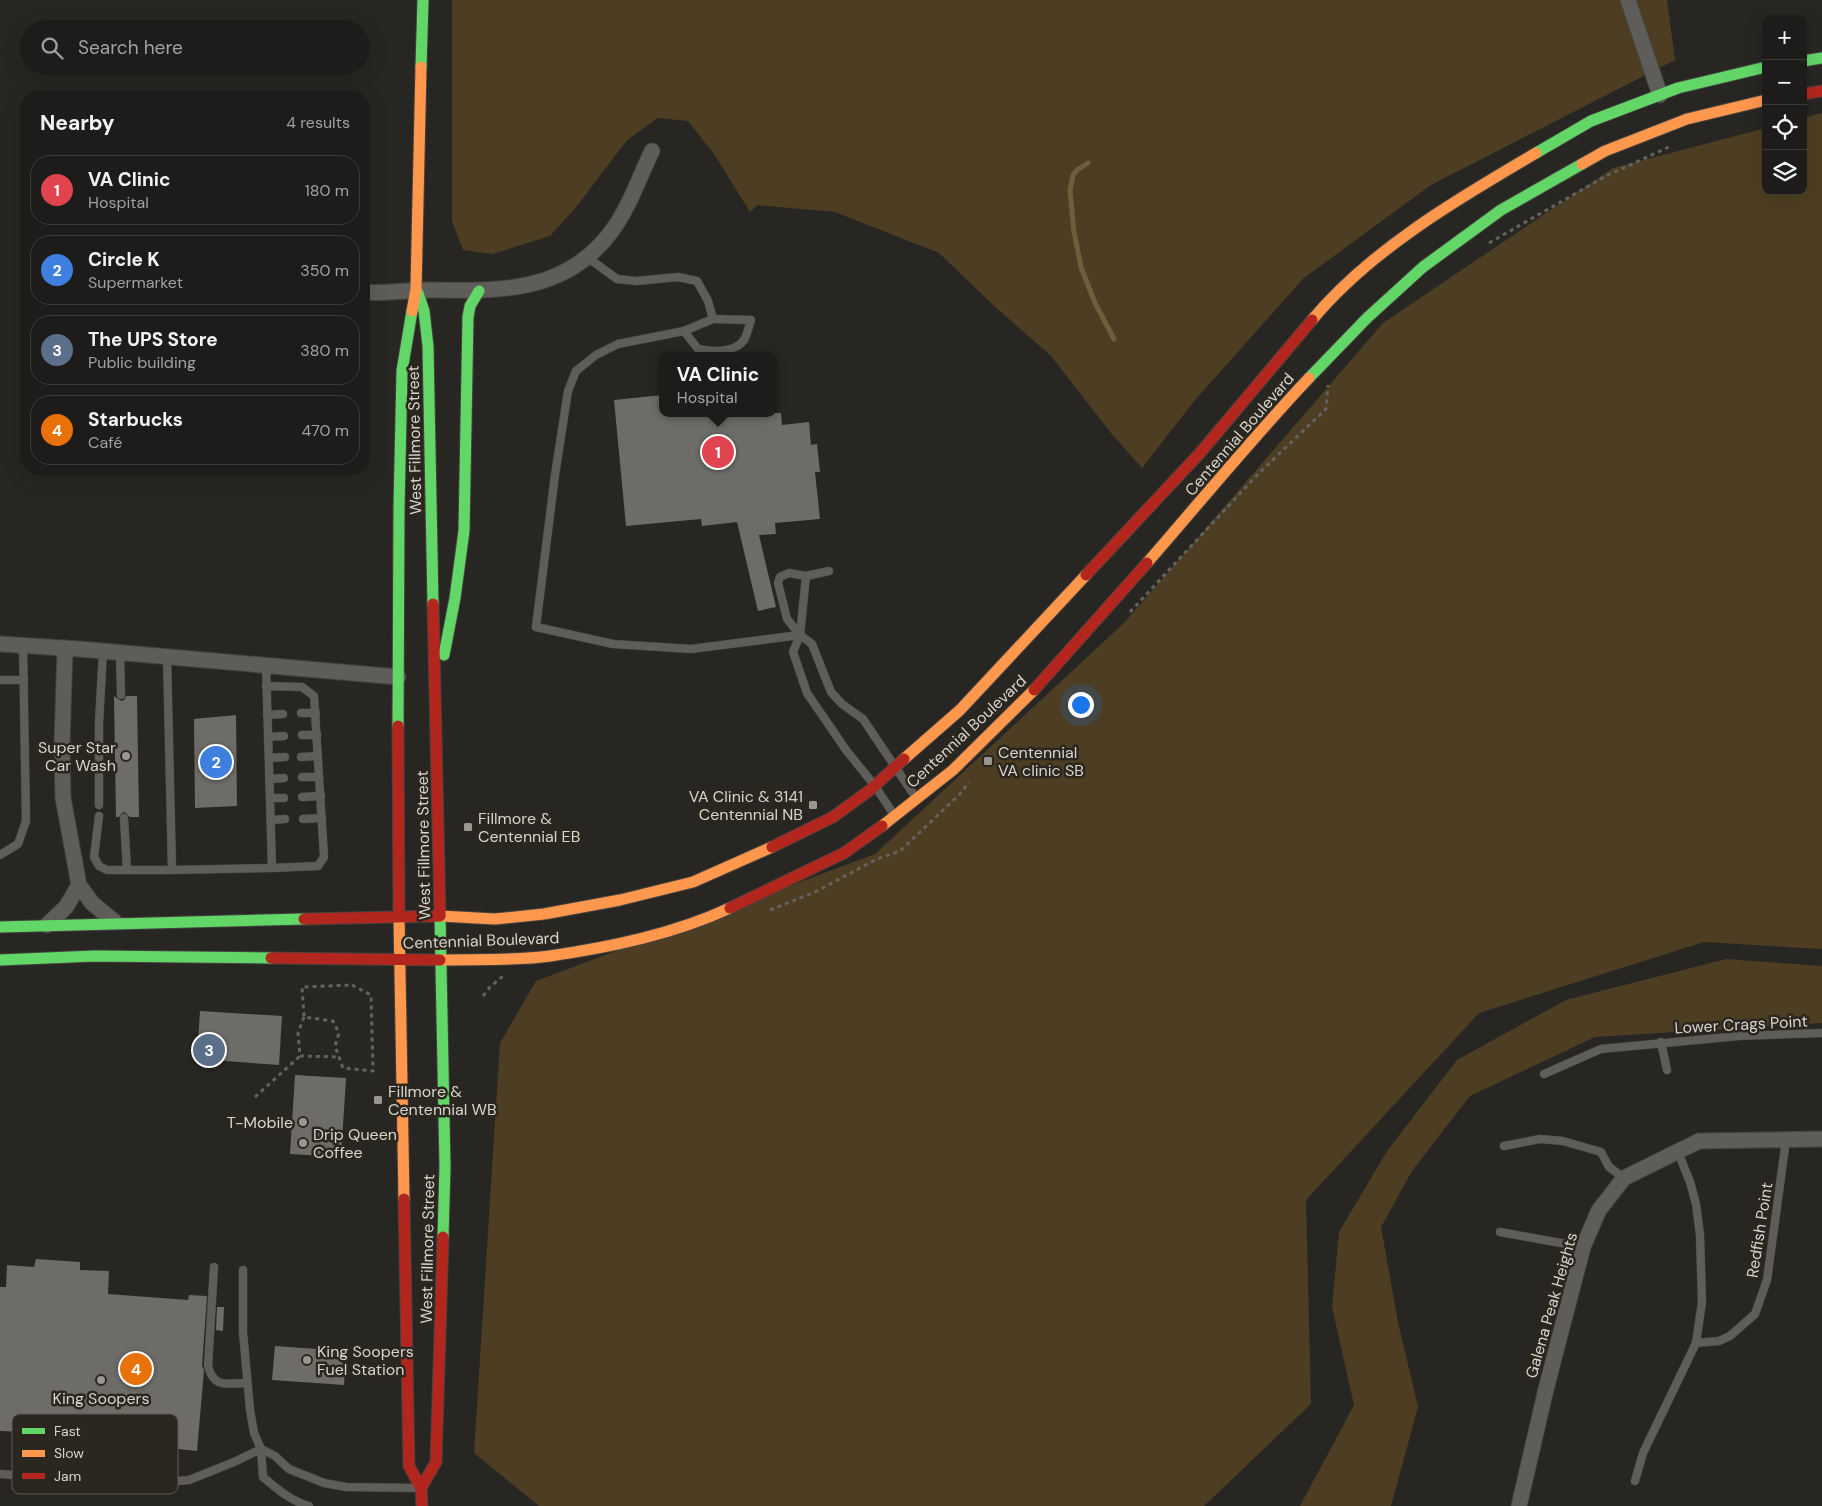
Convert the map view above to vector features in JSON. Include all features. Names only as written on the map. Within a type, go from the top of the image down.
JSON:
[{"type":"main road","name":"West Fillmore Street","points":[[422,1506],[421,1488],[409,1466],[400,960],[398,492],[402,371],[416,289],[424,0]]},
{"type":"main road","points":[[1807,60],[1822,58]]},
{"type":"main road","name":"Centennial Boulevard","points":[[0,927],[115,922],[440,916],[495,918],[544,914],[620,900],[693,882],[753,857],[820,825],[875,786],[960,710],[1251,399],[1330,299],[1389,247],[1484,183],[1591,121],[1678,88],[1762,68]]},
{"type":"main road","points":[[1807,93],[1822,91]]},
{"type":"main road","name":"Centennial Boulevard","points":[[0,960],[94,956],[440,960],[549,956],[638,939],[704,920],[844,853],[918,799],[953,770],[1031,694],[1217,482],[1270,414],[1366,318],[1417,272],[1501,210],[1604,151],[1687,120],[1762,101]]},
{"type":"main road","name":"West Fillmore Street","points":[[416,289],[424,311],[428,346],[445,1167],[436,1462],[421,1488]]},
{"type":"main road","points":[[436,700],[455,598],[464,530],[468,328],[470,306],[479,291]]},
{"type":"street","points":[[1628,0],[1660,95]]},
{"type":"street","points":[[370,292],[416,289],[479,291],[518,288],[537,283],[565,271],[587,257],[619,220],[652,151]]},
{"type":"street","points":[[0,644],[103,651],[398,678]]},
{"type":"street","points":[[65,648],[62,745],[63,798],[79,885],[92,903],[115,922]]},
{"type":"street","points":[[47,924],[66,907],[79,885]]},
{"type":"street","name":"Galena Peak Heights","points":[[1519,1506],[1550,1371],[1583,1247],[1600,1210],[1624,1178],[1699,1141],[1822,1139]]},
{"type":"lane","points":[[587,257],[618,279],[636,281],[678,277],[697,282],[708,301],[713,319]]},
{"type":"lane","points":[[684,331],[698,349],[710,351],[736,348],[744,340],[751,320],[713,319],[684,331],[618,344],[596,355],[576,371],[568,391],[560,438],[536,627],[613,644],[691,648],[800,635]]},
{"type":"lane","points":[[829,571],[806,576],[789,573],[780,577],[778,583],[787,619],[800,635],[812,644],[831,692],[842,704],[863,719],[918,799]]},
{"type":"lane","points":[[806,576],[800,635],[793,652],[807,693],[895,816]]},
{"type":"lane","points":[[0,855],[18,844],[26,821],[23,645]]},
{"type":"lane","points":[[99,805],[99,723],[103,651]]},
{"type":"lane","points":[[120,653],[121,695]]},
{"type":"lane","points":[[167,657],[172,870]]},
{"type":"lane","points":[[266,666],[272,868]]},
{"type":"lane","points":[[0,680],[24,680]]},
{"type":"lane","points":[[99,816],[94,857],[99,866],[108,870],[318,866],[324,857],[314,696],[302,687],[266,686]]},
{"type":"lane","points":[[301,713],[316,713]]},
{"type":"lane","points":[[267,715],[283,714]]},
{"type":"lane","points":[[302,735],[317,735]]},
{"type":"lane","points":[[268,736],[284,736]]},
{"type":"lane","points":[[302,756],[318,756]]},
{"type":"lane","points":[[269,758],[284,757]]},
{"type":"lane","points":[[302,777],[319,777]]},
{"type":"lane","points":[[270,779],[284,778]]},
{"type":"lane","points":[[302,797],[321,796]]},
{"type":"lane","points":[[270,798],[284,798]]},
{"type":"lane","points":[[124,818],[127,870]]},
{"type":"lane","points":[[303,819],[322,818]]},
{"type":"lane","points":[[271,820],[285,819]]},
{"type":"lane","name":"Lower Crags Point","points":[[1544,1074],[1601,1049],[1740,1036],[1822,1033]]},
{"type":"lane","name":"Lower Crags Point","points":[[1661,1042],[1667,1070]]},
{"type":"lane","points":[[1504,1146],[1540,1139],[1563,1140],[1601,1152],[1609,1167],[1624,1178]]},
{"type":"lane","name":"Redfish Point","points":[[1696,1343],[1719,1341],[1730,1336],[1755,1314],[1767,1280],[1786,1140]]},
{"type":"lane","points":[[1635,1481],[1644,1453],[1696,1343],[1702,1302],[1700,1235],[1696,1204],[1690,1182],[1678,1152]]},
{"type":"lane","points":[[1500,1232],[1583,1247]]},
{"type":"lane","points":[[214,1267],[208,1366],[210,1374],[213,1380],[218,1383],[247,1383]]},
{"type":"lane","points":[[243,1270],[243,1332],[247,1383],[254,1433],[261,1449],[263,1477],[288,1497],[300,1504],[309,1506]]},
{"type":"lane","points":[[261,1449],[275,1456],[289,1469],[324,1483],[346,1487],[421,1488]]},
{"type":"lane","points":[[178,1481],[189,1480],[261,1449]]},
{"type":"path","points":[[300,1056],[298,1033],[304,1017],[302,987],[352,985],[371,995],[373,1071],[343,1068],[335,1046],[339,1033],[333,1021],[304,1017]]},
{"type":"path","points":[[255,1097],[300,1056],[339,1057]]},
{"type":"shaded area","points":[[452,0],[1667,0],[1675,60],[1431,185],[1304,278],[1195,400],[1142,468],[1111,433],[1051,356],[992,304],[939,253],[835,212],[757,205],[750,212],[714,154],[688,121],[658,118],[627,140],[577,206],[550,236],[492,254],[463,250],[452,221]]},
{"type":"shaded area","points":[[1822,113],[1822,949],[1704,942],[1479,1013],[1306,1200],[1311,1404],[1204,1506],[539,1506],[474,1453],[500,1043],[536,981],[875,854],[1125,622],[1383,323],[1613,168],[1762,129],[1762,195],[1807,195],[1807,117]]},
{"type":"shaded area","points":[[1726,959],[1822,966],[1822,1023],[1595,1037],[1470,1096],[1412,1171],[1381,1227],[1398,1322],[1418,1407],[1391,1506],[1300,1506],[1354,1405],[1332,1307],[1339,1232],[1387,1151],[1457,1060],[1566,1000]]},
{"type":"building","points":[[659,395],[659,417],[777,417],[777,413],[781,413],[782,425],[809,422],[811,445],[817,444],[820,472],[815,472],[820,519],[775,523],[776,534],[759,535],[776,607],[758,611],[737,522],[702,526],[701,519],[626,526],[614,400]]},
{"type":"building","name":"Super Star Car Wash","points":[[114,696],[121,701],[126,696],[137,696],[139,817],[130,817],[124,812],[119,817],[116,817]]},
{"type":"building","points":[[236,715],[237,806],[195,808],[194,719]]},
{"type":"building","points":[[200,1011],[282,1016],[279,1065],[197,1059]]},
{"type":"building","points":[[295,1075],[346,1078],[341,1157],[290,1154]]},
{"type":"building","name":"King Soopers","points":[[36,1259],[80,1262],[80,1270],[109,1271],[108,1294],[188,1300],[189,1295],[207,1296],[202,1366],[204,1370],[197,1451],[178,1449],[178,1414],[12,1414],[12,1432],[0,1431],[0,1287],[6,1287],[7,1265],[34,1267]]},
{"type":"building","points":[[217,1307],[224,1307],[223,1331],[216,1330]]},
{"type":"building","points":[[275,1346],[346,1351],[344,1385],[272,1380]]},
{"type":"waterway","points":[[1088,163],[1073,175],[1070,191],[1074,232],[1081,267],[1095,303],[1114,339]]},
{"type":"traffic: fast","points":[[421,67],[423,0]]},
{"type":"traffic: fast","points":[[1807,60],[1822,58]]},
{"type":"traffic: fast","points":[[1536,153],[1591,121],[1678,88],[1762,68]]},
{"type":"traffic: fast","points":[[1309,378],[1367,318],[1423,267],[1501,210],[1582,164]]},
{"type":"traffic: fast","points":[[444,655],[455,598],[464,531],[468,317],[470,306],[479,291]]},
{"type":"traffic: fast","points":[[418,293],[424,311],[428,346],[433,604]]},
{"type":"traffic: fast","points":[[398,726],[402,371],[412,311]]},
{"type":"traffic: fast","points":[[440,915],[445,1167],[443,1237]]},
{"type":"traffic: fast","points":[[0,927],[304,919]]},
{"type":"traffic: fast","points":[[0,960],[94,956],[271,958]]},
{"type":"traffic: slow","points":[[412,311],[416,289],[421,67]]},
{"type":"traffic: slow","points":[[1582,164],[1605,151],[1687,119],[1762,101]]},
{"type":"traffic: slow","points":[[1312,320],[1335,295],[1388,248],[1447,207],[1536,153]]},
{"type":"traffic: slow","points":[[1147,563],[1247,446],[1309,378]]},
{"type":"traffic: slow","points":[[904,759],[960,710],[1086,575]]},
{"type":"traffic: slow","points":[[882,826],[953,770],[1034,690]]},
{"type":"traffic: slow","points":[[440,916],[495,919],[544,914],[620,900],[693,882],[772,847]]},
{"type":"traffic: slow","points":[[440,960],[523,959],[596,948],[665,932],[730,908]]},
{"type":"traffic: slow","points":[[399,916],[404,1199]]},
{"type":"traffic: jam","points":[[1807,93],[1822,91]]},
{"type":"traffic: jam","points":[[1086,575],[1200,453],[1312,320]]},
{"type":"traffic: jam","points":[[1034,690],[1147,563]]},
{"type":"traffic: jam","points":[[433,604],[440,915]]},
{"type":"traffic: jam","points":[[398,726],[399,916]]},
{"type":"traffic: jam","points":[[772,847],[833,817],[870,790],[904,759]]},
{"type":"traffic: jam","points":[[730,908],[844,853],[882,826]]},
{"type":"traffic: jam","points":[[304,919],[440,916]]},
{"type":"traffic: jam","points":[[271,958],[440,960]]},
{"type":"traffic: jam","points":[[404,1199],[409,1466],[421,1488],[422,1506]]},
{"type":"traffic: jam","points":[[421,1488],[436,1462],[443,1237]]},
{"type":"place","name":"VA Clinic","points":[[718,452]]},
{"type":"place","name":"Super Star Car Wash","points":[[126,756]]},
{"type":"place","name":"Centennial VA clinic SB","points":[[988,761]]},
{"type":"place","name":"Circle K","points":[[216,762]]},
{"type":"place","name":"VA Clinic & 3141 Centennial NB","points":[[813,805]]},
{"type":"place","name":"Fillmore & Centennial EB","points":[[468,827]]},
{"type":"place","name":"The UPS Store","points":[[209,1050]]},
{"type":"place","name":"Fillmore & Centennial WB","points":[[378,1100]]},
{"type":"place","name":"T-Mobile","points":[[303,1122]]},
{"type":"place","name":"Drip Queen Coffee","points":[[303,1143]]},
{"type":"place","name":"King Soopers Fuel Station","points":[[307,1360]]},
{"type":"place","name":"Starbucks","points":[[136,1369]]},
{"type":"place","name":"King Soopers","points":[[101,1380]]}]
